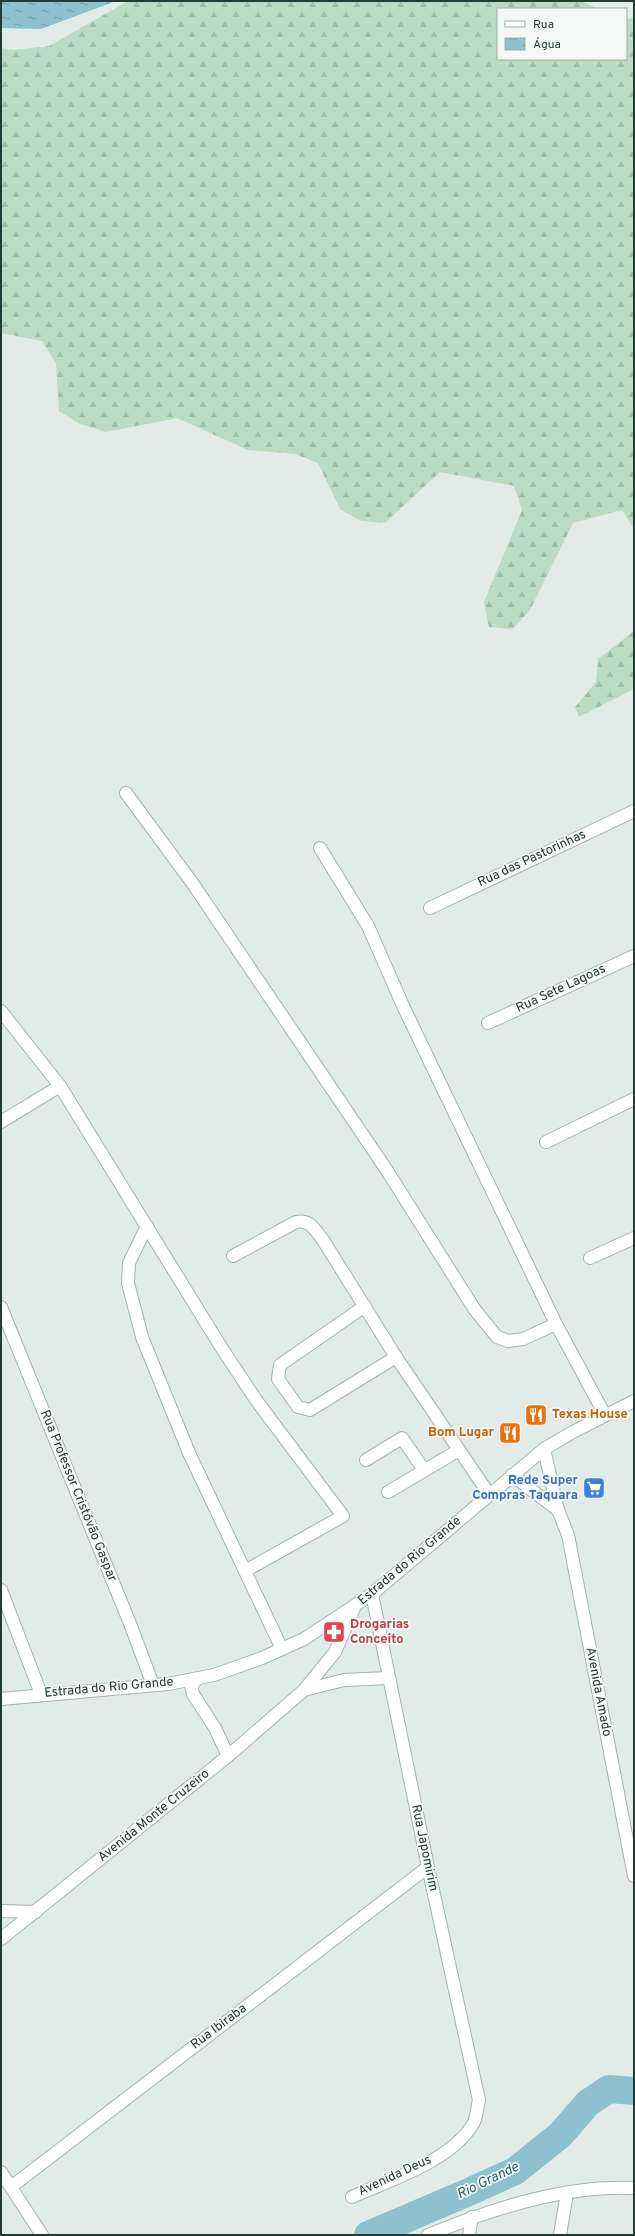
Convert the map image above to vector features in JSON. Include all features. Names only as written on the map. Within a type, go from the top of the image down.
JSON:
[{"type":"street","points":[[126,793],[193,884],[386,1169],[475,1310],[497,1337],[508,1341],[523,1339],[556,1324]]},
{"type":"street","name":"Rua das Pastorinhas","points":[[430,908],[634,811]]},
{"type":"street","points":[[320,848],[368,926],[408,1016],[556,1324],[605,1415]]},
{"type":"street","name":"Rua Sete Lagoas","points":[[488,1023],[634,956]]},
{"type":"street","points":[[1,1011],[60,1086],[221,1347],[256,1400],[343,1516],[245,1571]]},
{"type":"street","points":[[1,1122],[60,1086]]},
{"type":"street","points":[[546,1142],[634,1099]]},
{"type":"street","points":[[233,1256],[296,1222],[309,1222],[323,1240],[396,1357],[488,1494]]},
{"type":"street","points":[[147,1226],[129,1263],[128,1283],[140,1330],[190,1453],[282,1649]]},
{"type":"street","points":[[590,1258],[634,1238]]},
{"type":"street","points":[[365,1306],[280,1365],[278,1379],[298,1407],[310,1410],[396,1357]]},
{"type":"street","name":"Rua Professor Cristóvão Gaspar","points":[[1,1307],[131,1626],[153,1685]]},
{"type":"street","name":"Estrada do Rio Grande","points":[[1,1699],[41,1694],[168,1684],[214,1675],[304,1639],[354,1608],[372,1594],[488,1494],[544,1449],[605,1415],[634,1401]]},
{"type":"street","points":[[366,1460],[402,1438],[424,1470]]},
{"type":"street","name":"Avenida Amado","points":[[544,1449],[558,1510],[568,1535],[634,1873]]},
{"type":"street","points":[[388,1492],[459,1450]]},
{"type":"street","points":[[512,1475],[558,1510]]},
{"type":"street","points":[[1,1590],[41,1694]]},
{"type":"street","name":"Rua Japomirim","points":[[372,1594],[428,1867],[479,2100]]},
{"type":"street","name":"Avenida Monte Cruzeiro","points":[[1,1939],[228,1756],[304,1690],[335,1652],[354,1608]]},
{"type":"street","points":[[197,1678],[191,1686],[193,1694],[215,1728],[228,1756]]},
{"type":"street","name":"Avenida Monte Cruzeiro","points":[[304,1690],[344,1680],[389,1678]]},
{"type":"street","points":[[168,1684],[184,1688],[193,1694]]},
{"type":"street","name":"Rua Ibiraba","points":[[11,2187],[428,1867]]},
{"type":"street","points":[[1,1911],[36,1912]]},
{"type":"street","name":"Avenida Deus","points":[[352,2196],[420,2167],[443,2154],[463,2137],[474,2122],[479,2100]]},
{"type":"street","points":[[1,2172],[42,2235]]},
{"type":"street","points":[[428,2235],[472,2217],[567,2193],[634,2188]]},
{"type":"street","points":[[560,2235],[567,2193]]},
{"type":"street","points":[[469,2235],[472,2217]]},
{"type":"green space","points":[[128,1],[581,1],[596,8],[497,8],[497,60],[627,60],[627,19],[634,18],[634,529],[622,510],[573,523],[530,610],[513,629],[489,627],[484,602],[522,510],[514,486],[440,472],[385,523],[361,521],[340,509],[318,463],[295,454],[248,450],[177,418],[106,432],[80,424],[59,411],[56,363],[42,341],[1,333],[1,48],[14,50],[49,46]]},
{"type":"green space","points":[[634,631],[634,689],[579,717],[575,707],[596,682],[598,659]]},
{"type":"water","points":[[1,1],[116,1],[41,29],[1,28]]},
{"type":"waterway","name":"Rio Grande","points":[[368,2235],[515,2171],[560,2135],[588,2103],[609,2089],[634,2091]]},
{"type":"place","name":"Texas House","points":[[536,1415]]},
{"type":"place","name":"Bom Lugar","points":[[510,1433]]},
{"type":"place","name":"Rede Super Compras Taquara","points":[[594,1488]]},
{"type":"place","name":"Drogarias Conceito","points":[[334,1632]]}]
